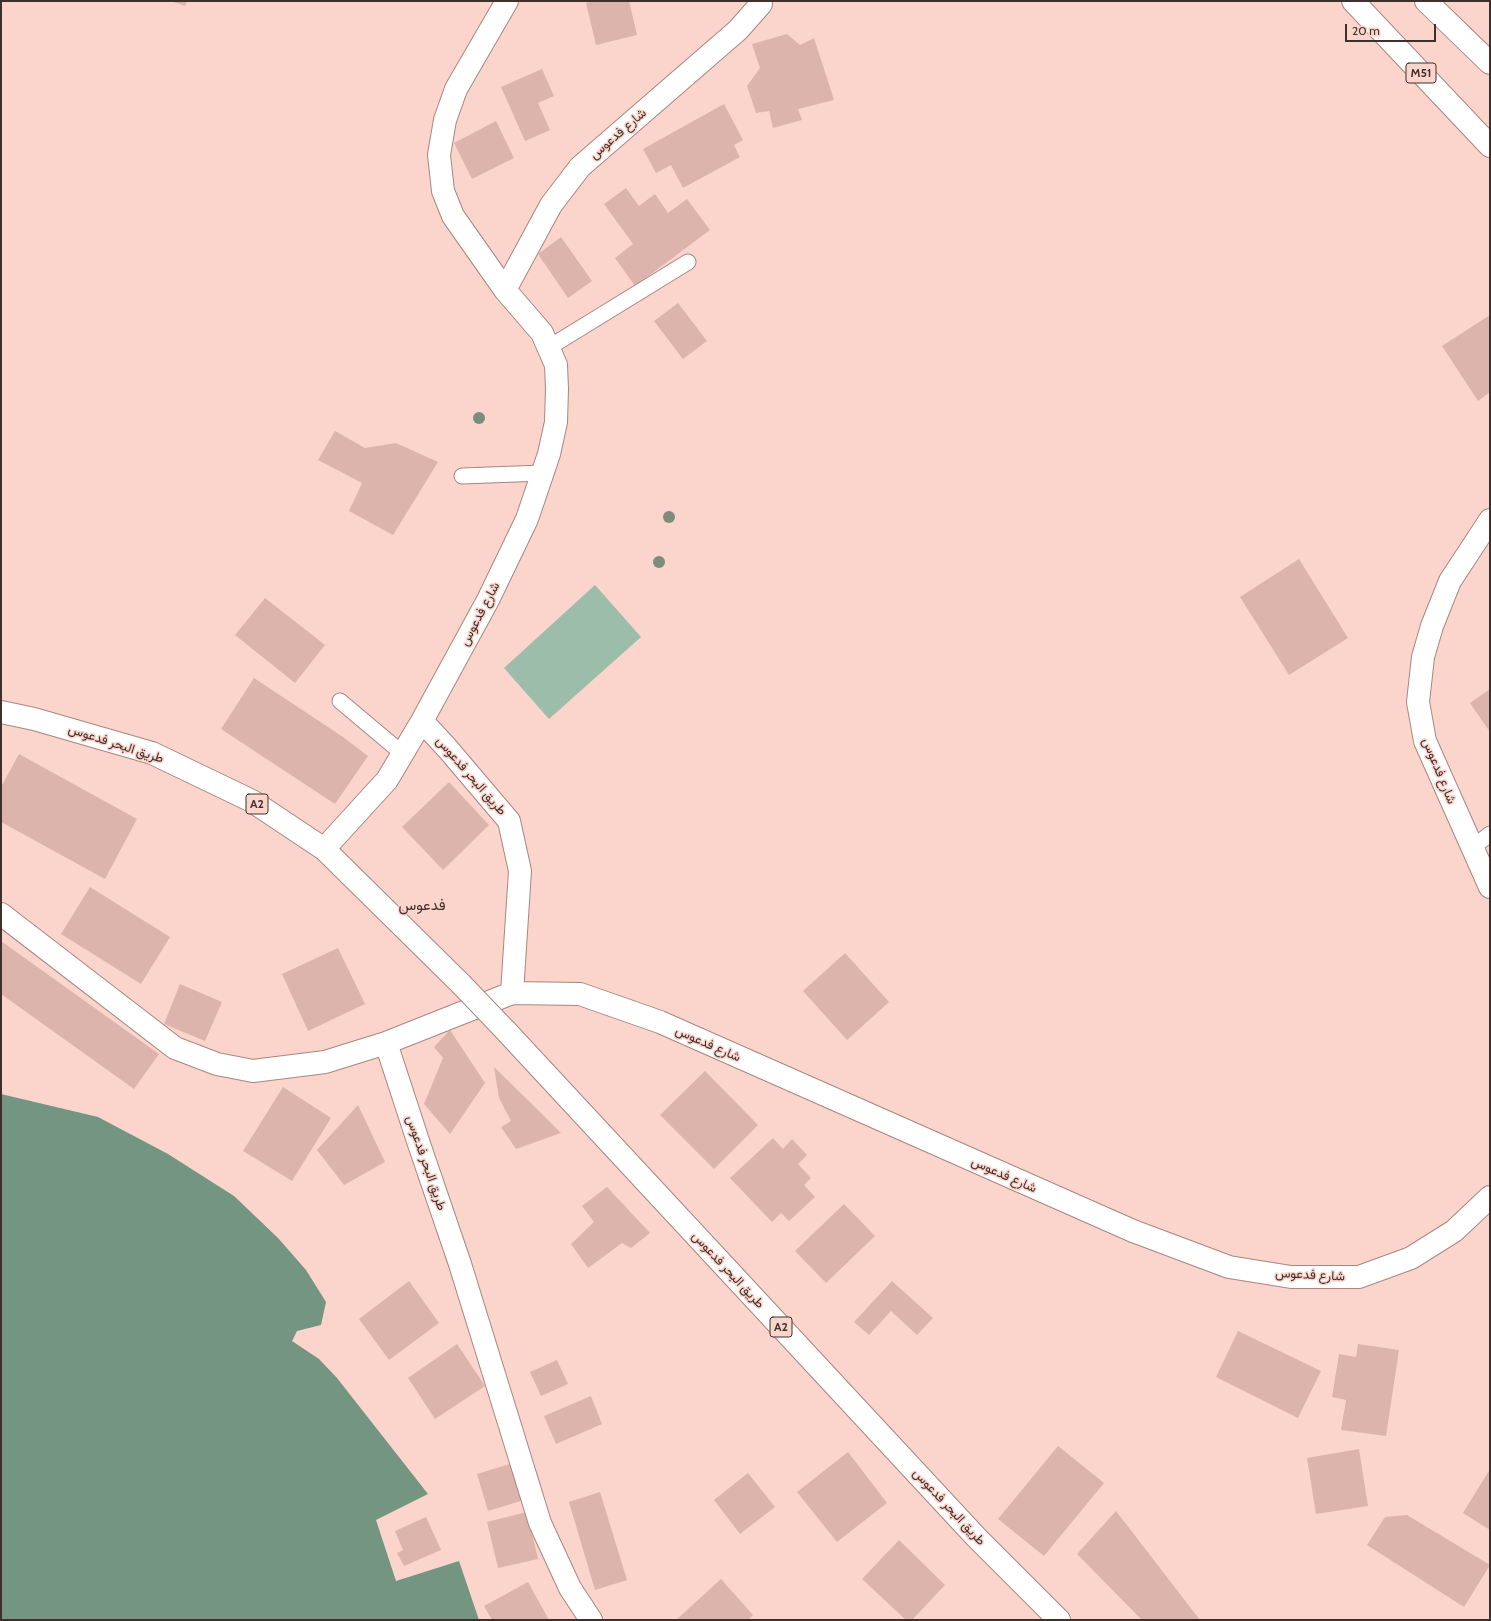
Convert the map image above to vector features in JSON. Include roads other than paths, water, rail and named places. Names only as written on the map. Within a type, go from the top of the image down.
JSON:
[{"type":"main road","name":"شارع فدعوس","points":[[324,849],[387,780],[422,721],[488,600],[521,533],[550,454],[556,422],[556,365],[542,333],[505,290],[453,216],[443,191],[439,155],[445,120],[456,89],[507,1]]},
{"type":"main road","name":"M51","points":[[1353,1],[1490,146]]},
{"type":"main road","points":[[1426,1],[1490,63]]},
{"type":"main road","name":"شارع فدعوس","points":[[505,290],[551,205],[580,167],[738,30],[761,4]]},
{"type":"main road","name":"شارع فدعوس","points":[[1490,520],[1450,581],[1437,613],[1423,657],[1418,702],[1425,741],[1490,887]]},
{"type":"main road","name":"طريق البحر فدعوس","points":[[1,712],[34,719],[152,753],[252,801],[324,849],[461,984],[506,1031],[976,1537],[1059,1620]]},
{"type":"main road","name":"طريق البحر فدعوس","points":[[422,721],[509,821],[520,871],[512,993]]},
{"type":"main road","points":[[1,914],[175,1048],[217,1064],[253,1071],[325,1062],[386,1043],[512,993]]},
{"type":"main road","name":"شارع فدعوس","points":[[512,993],[580,994],[660,1022],[1133,1232],[1229,1267],[1291,1277],[1359,1277],[1411,1258],[1454,1231],[1490,1196]]},
{"type":"main road","name":"طريق البحر فدعوس","points":[[386,1043],[418,1144],[460,1264],[540,1523],[570,1588],[591,1620]]},
{"type":"lane","points":[[548,348],[688,262]]},
{"type":"lane","points":[[462,476],[543,473]]},
{"type":"lane","points":[[340,701],[403,754]]},
{"type":"lane","points":[[1472,848],[1490,834]]},
{"type":"district","name":"فدعوس","points":[[422,906]]}]
